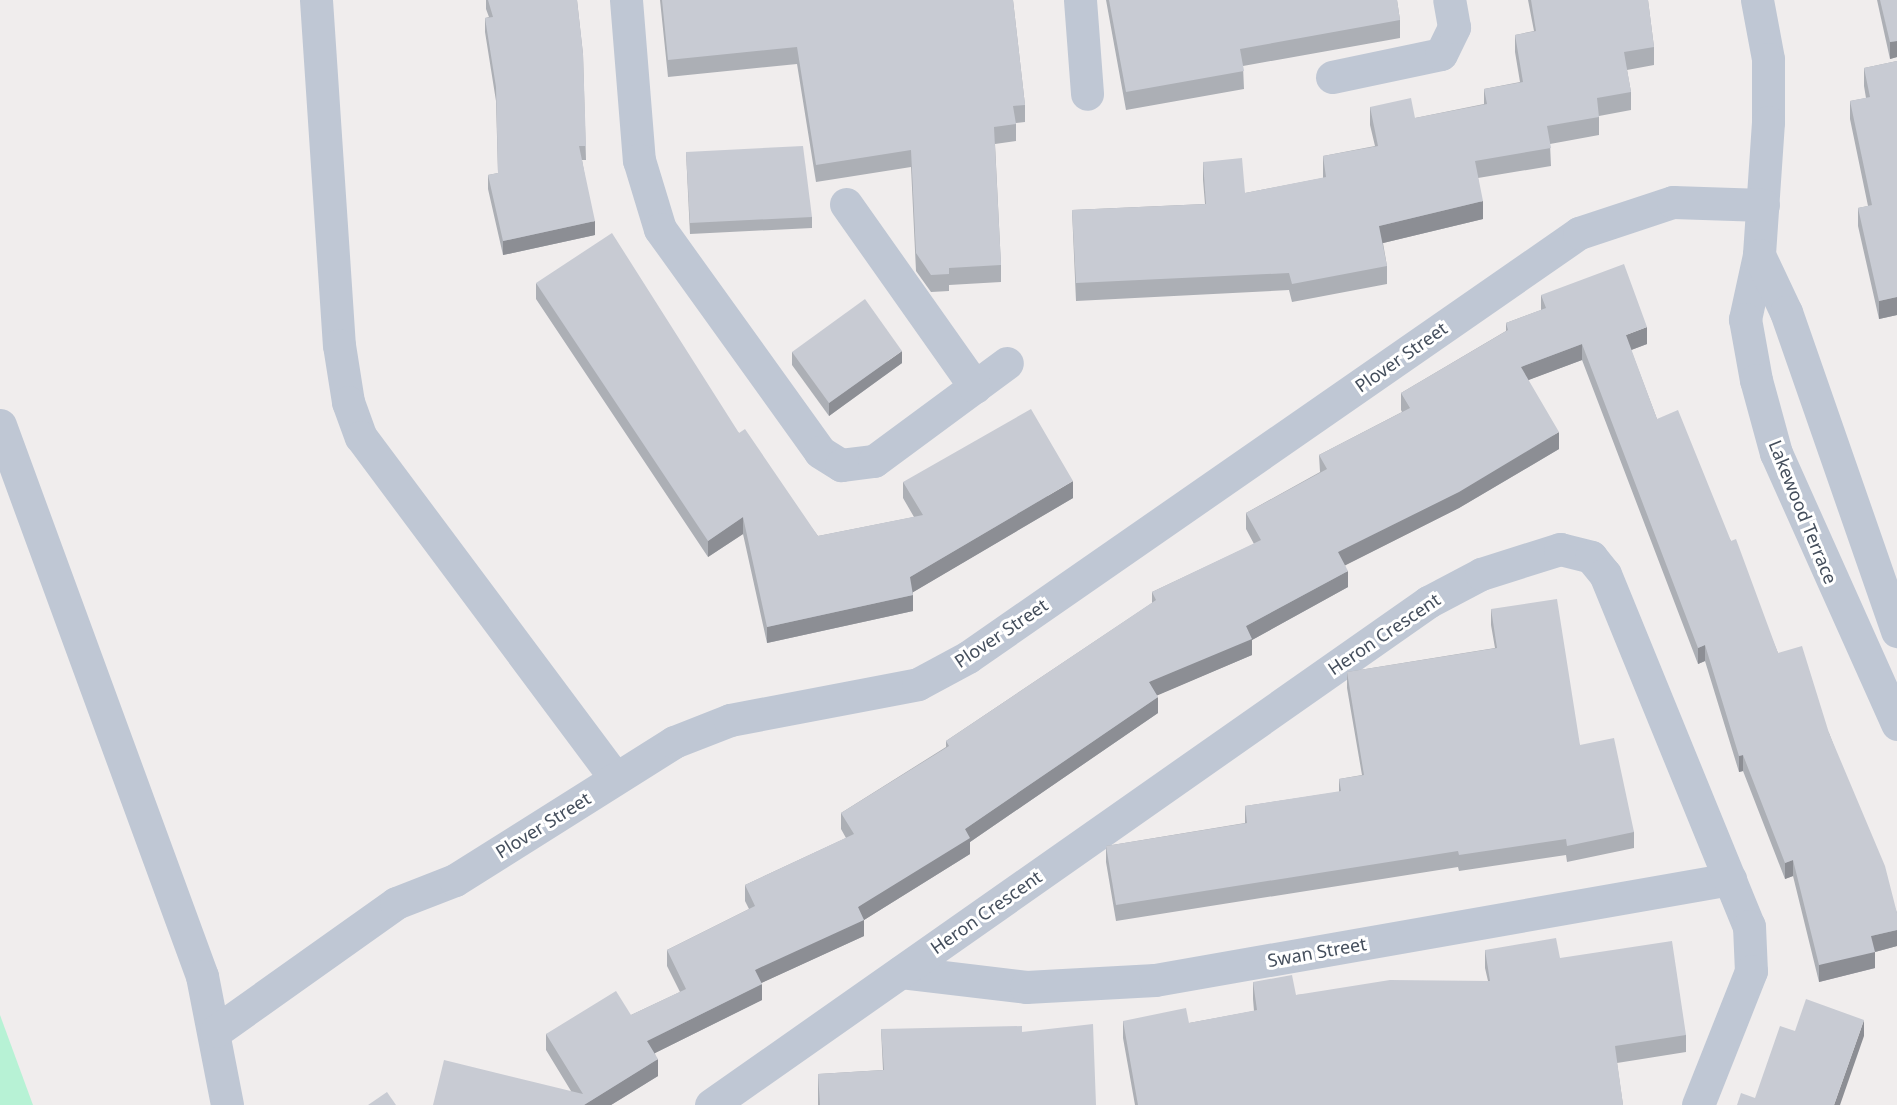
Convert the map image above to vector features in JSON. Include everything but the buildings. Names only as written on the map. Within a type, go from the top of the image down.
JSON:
[{"type":"street","points":[[316,0],[339,345],[348,402],[361,437],[615,778]]},
{"type":"street","points":[[626,0],[639,160],[660,229],[820,452],[841,465],[874,461],[1006,363]]},
{"type":"street","points":[[1080,0],[1087,94]]},
{"type":"street","points":[[1332,77],[1441,54],[1454,27],[1449,0]]},
{"type":"street","name":"Lakewood Terrace","points":[[1757,0],[1768,59],[1763,205],[1759,255],[1745,319],[1776,453],[1897,724]]},
{"type":"street","name":"Plover Street","points":[[216,1031],[396,903],[455,880],[674,742],[730,720],[918,684],[968,657],[1579,233],[1673,202],[1763,205]]},
{"type":"street","points":[[846,204],[975,387]]},
{"type":"street","name":"Lakewood Terrace","points":[[1759,255],[1786,312],[1897,631]]},
{"type":"street","points":[[0,425],[202,976],[216,1031],[227,1105]]},
{"type":"street","name":"Heron Crescent","points":[[711,1105],[1428,602],[1481,574],[1560,549],[1591,557],[1605,574],[1749,926],[1752,971],[1698,1105]]},
{"type":"street","name":"Swan Street","points":[[901,972],[1026,987],[1155,980],[1730,879]]},
{"type":"green space","points":[[0,1015],[33,1105],[0,1105]]}]
